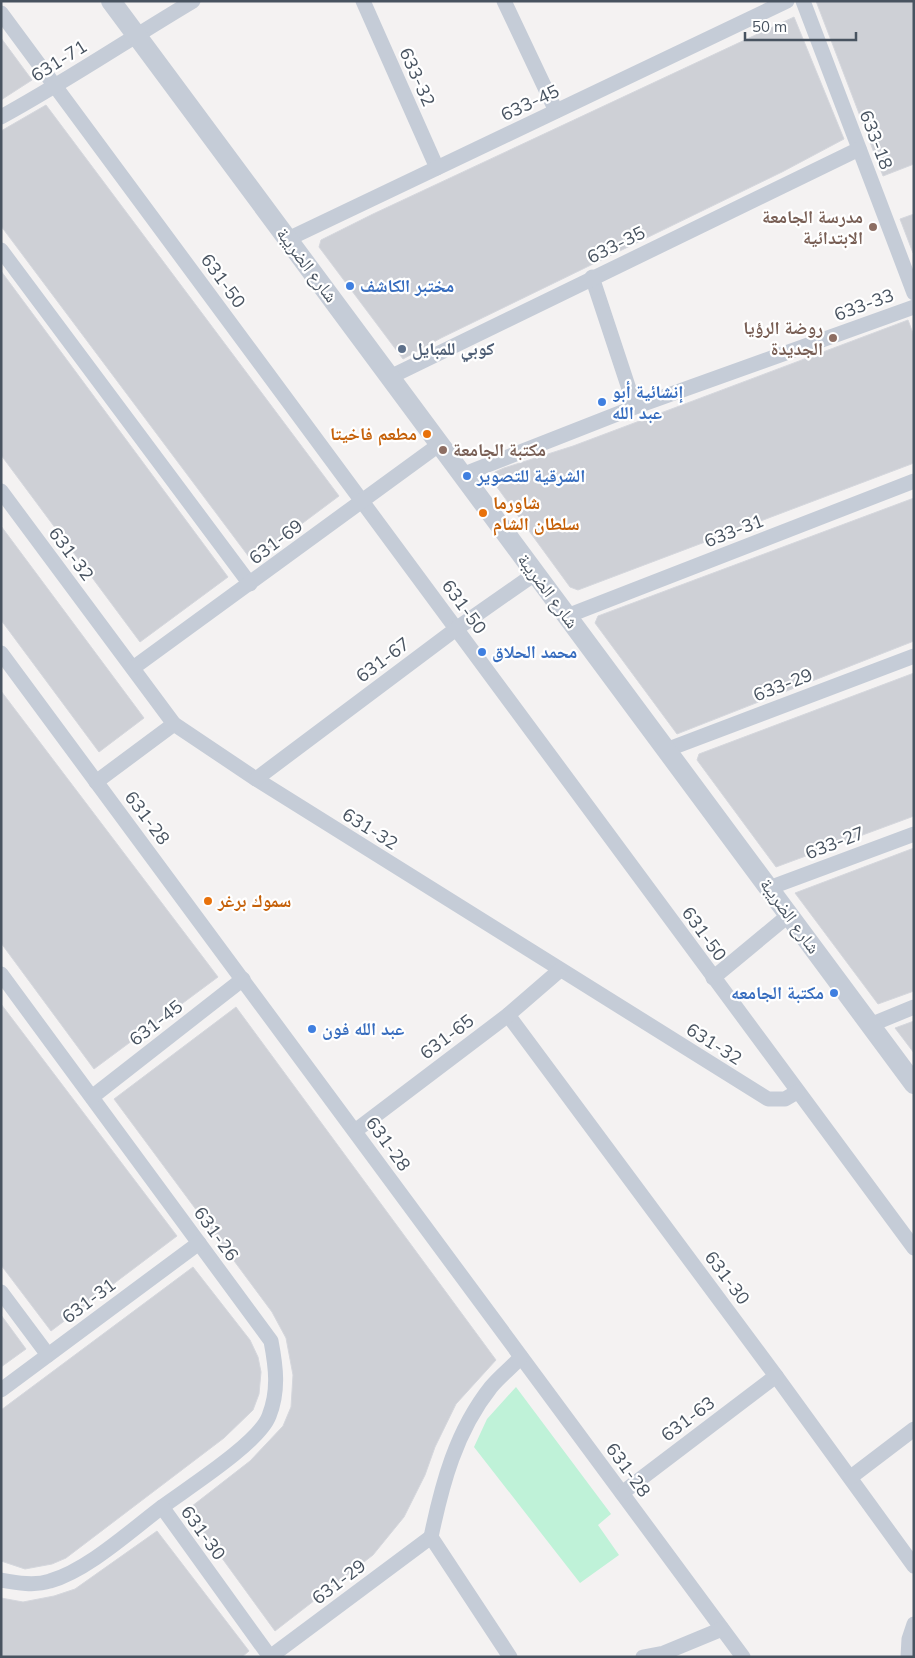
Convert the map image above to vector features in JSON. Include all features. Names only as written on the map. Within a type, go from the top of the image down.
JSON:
[{"type":"street","name":"شارع الضريبة","points":[[111,1],[914,1084]]},
{"type":"street","name":"631-71","points":[[1,118],[193,1]]},
{"type":"street","name":"633-32","points":[[363,1],[437,168]]},
{"type":"street","points":[[504,1],[556,111]]},
{"type":"street","name":"633-45","points":[[288,239],[787,1]]},
{"type":"street","name":"633-18","points":[[803,1],[914,293]]},
{"type":"street","name":"631-50","points":[[1,13],[914,1248]]},
{"type":"street","name":"633-35","points":[[390,377],[592,277],[859,149]]},
{"type":"street","points":[[1,250],[250,584]]},
{"type":"street","points":[[592,277],[635,407]]},
{"type":"street","name":"633-33","points":[[462,475],[635,407],[914,307]]},
{"type":"street","name":"631-69","points":[[134,668],[440,444]]},
{"type":"street","name":"633-31","points":[[567,616],[914,482]]},
{"type":"street","name":"631-32","points":[[1,491],[174,724],[256,779],[768,1099],[785,1099],[797,1092]]},
{"type":"street","name":"631-67","points":[[256,779],[456,629],[536,573]]},
{"type":"street","name":"631-28","points":[[1,653],[743,1657]]},
{"type":"street","name":"633-29","points":[[666,750],[914,656]]},
{"type":"street","points":[[96,782],[174,724]]},
{"type":"street","name":"633-27","points":[[769,888],[914,834]]},
{"type":"street","points":[[713,978],[789,915]]},
{"type":"street","name":"631-65","points":[[355,1131],[508,1015],[560,970]]},
{"type":"street","name":"631-26","points":[[1,974],[271,1341],[277,1368],[275,1395],[268,1418],[254,1438],[162,1508]]},
{"type":"street","name":"631-45","points":[[92,1097],[243,979]]},
{"type":"street","points":[[870,1025],[914,1008]]},
{"type":"street","name":"631-30","points":[[508,1015],[851,1477],[914,1566]]},
{"type":"street","name":"631-31","points":[[1,1390],[199,1243]]},
{"type":"street","points":[[1,1292],[48,1355]]},
{"type":"street","points":[[510,1657],[430,1538],[442,1484],[463,1431],[492,1387],[522,1358]]},
{"type":"street","name":"631-63","points":[[622,1493],[776,1376]]},
{"type":"street","points":[[851,1477],[914,1429]]},
{"type":"street","name":"631-30","points":[[1,1580],[20,1584],[49,1582],[76,1571],[162,1508],[270,1657]]},
{"type":"street","name":"631-29","points":[[270,1657],[430,1538]]},
{"type":"street","points":[[908,1657],[909,1640],[914,1624]]},
{"type":"street","points":[[643,1657],[664,1653],[722,1629]]},
{"type":"green space","points":[[516,1387],[611,1514],[598,1525],[619,1555],[580,1583],[474,1447],[487,1419]]},
{"type":"building","points":[[816,1],[914,1],[914,164],[883,176]]},
{"type":"building","points":[[794,17],[844,139],[782,172],[441,338],[403,359],[319,247],[321,240],[373,214]]},
{"type":"building","points":[[1,38],[32,80],[1,100]]},
{"type":"building","points":[[46,105],[339,496],[252,561],[1,226],[1,131]]},
{"type":"building","points":[[914,214],[914,253],[913,253],[900,219]]},
{"type":"building","points":[[1,271],[228,577],[140,642],[1,455]]},
{"type":"building","points":[[908,320],[914,336],[914,463],[578,590],[570,587],[494,483],[495,472],[504,468],[573,446]]},
{"type":"building","points":[[914,498],[914,641],[677,734],[595,623],[598,616]]},
{"type":"building","points":[[1,526],[144,718],[99,752],[1,620]]},
{"type":"building","points":[[914,673],[914,816],[776,867],[697,760],[699,754]]},
{"type":"building","points":[[1,691],[218,977],[94,1069],[1,943]]},
{"type":"building","points":[[914,848],[914,991],[878,1004],[795,893]]},
{"type":"building","points":[[1,1004],[177,1236],[51,1331],[1,1265]]},
{"type":"building","points":[[236,1007],[496,1360],[456,1404],[435,1447],[425,1475],[404,1517],[373,1555],[275,1631],[187,1510],[250,1461],[283,1426],[291,1407],[293,1375],[286,1338],[272,1312],[114,1099]]},
{"type":"building","points":[[914,1021],[914,1053],[895,1028]]},
{"type":"building","points":[[193,1267],[250,1340],[258,1357],[261,1372],[259,1394],[253,1410],[224,1438],[66,1558],[52,1564],[25,1569],[1,1561],[1,1410]]},
{"type":"building","points":[[1,1315],[26,1349],[1,1367]]},
{"type":"building","points":[[157,1531],[249,1651],[242,1657],[1,1657],[1,1598],[23,1602],[54,1596],[75,1589]]},
{"type":"place","name":"مدرسة الجامعة الابتدائية","points":[[873,227]]},
{"type":"place","name":"مختبر الكاشف","points":[[350,286]]},
{"type":"place","name":"روضة الرؤيا الجديدة","points":[[833,338]]},
{"type":"place","name":"كوبي للمبايل","points":[[402,349]]},
{"type":"place","name":"إنشائية أبو عبد الله","points":[[602,402]]},
{"type":"place","name":"مطعم فاخيتا","points":[[427,434]]},
{"type":"place","name":"مكتبة الجامعة","points":[[443,450]]},
{"type":"place","name":"الشرقية للتصوير","points":[[467,476]]},
{"type":"place","name":"شاورما سلطان الشام","points":[[483,513]]},
{"type":"place","name":"محمد الحلاق","points":[[482,652]]},
{"type":"place","name":"سموك برغر","points":[[208,901]]},
{"type":"place","name":"مكتبة الجامعه","points":[[834,993]]},
{"type":"place","name":"عبد الله فون","points":[[312,1029]]}]
